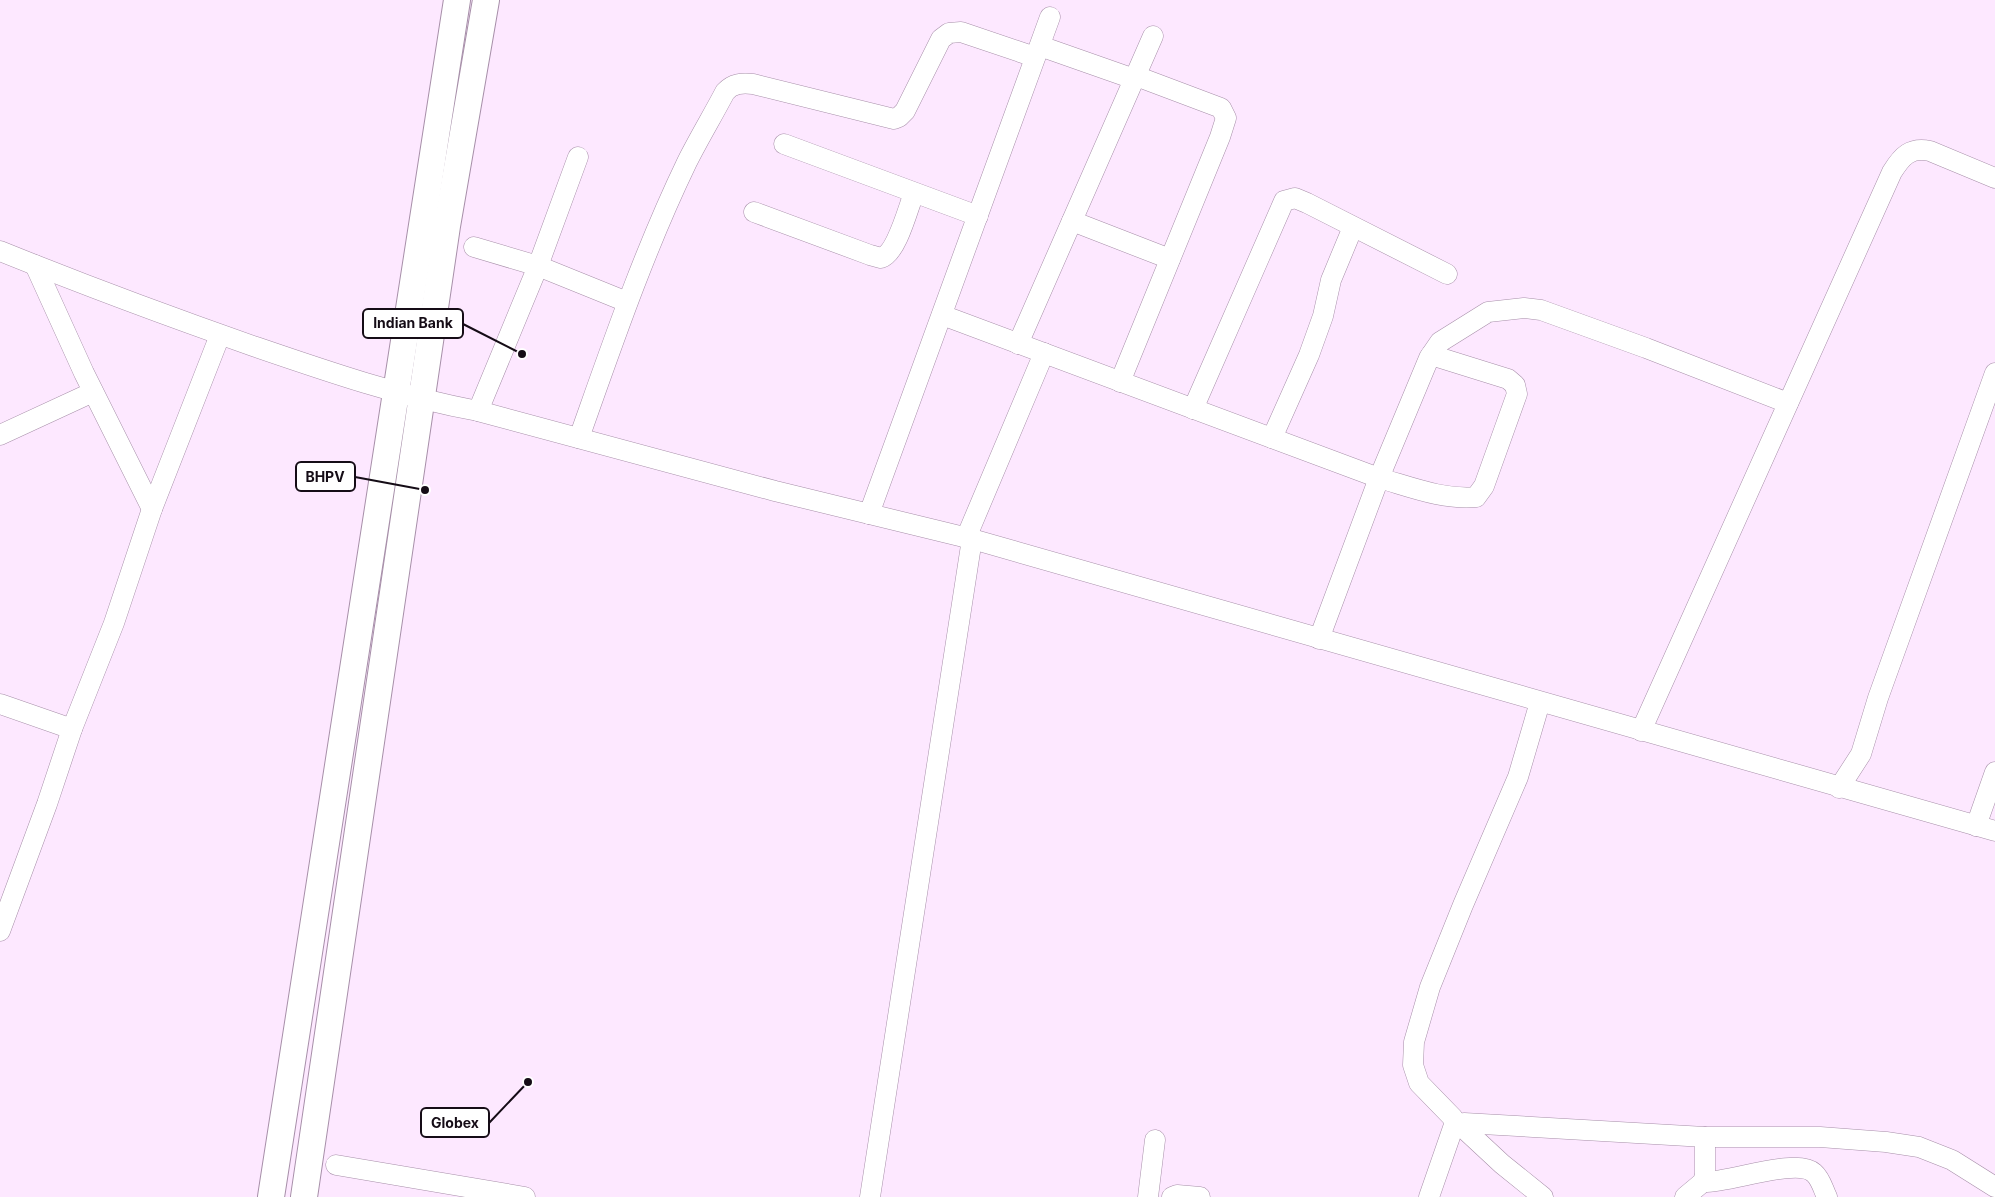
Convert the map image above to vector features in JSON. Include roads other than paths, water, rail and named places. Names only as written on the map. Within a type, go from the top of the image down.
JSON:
[{"type":"main road","points":[[304,1197],[409,395],[457,0]]},
{"type":"main road","points":[[271,1197],[332,800],[409,395],[447,226],[486,0]]},
{"type":"street","points":[[870,514],[1050,17]]},
{"type":"street","points":[[579,438],[627,302],[688,162],[730,86],[753,84],[894,119],[905,111],[941,39],[949,33],[961,32],[1135,77],[1221,108],[1226,118],[1220,137],[1120,382]]},
{"type":"street","points":[[1018,344],[1153,36]]},
{"type":"street","points":[[784,144],[978,216]]},
{"type":"street","points":[[1641,731],[1892,172],[1901,158],[1913,150],[1930,151],[1995,178]]},
{"type":"street","points":[[478,411],[538,266],[578,157]]},
{"type":"street","points":[[754,212],[882,258],[890,252],[896,241],[914,193]]},
{"type":"street","points":[[1193,409],[1284,201],[1295,198],[1447,274]]},
{"type":"street","points":[[1072,221],[1170,259]]},
{"type":"street","points":[[1272,438],[1310,354],[1323,316],[1331,280],[1353,227]]},
{"type":"street","points":[[474,247],[538,266],[627,302]]},
{"type":"street","points":[[0,251],[220,335],[296,361],[409,395],[478,411],[775,491],[969,539],[1995,831]]},
{"type":"street","points":[[35,265],[94,392],[152,509]]},
{"type":"street","points":[[1319,638],[1379,478],[1431,355],[1440,342],[1488,312],[1524,308],[1541,310],[1788,403]]},
{"type":"street","points":[[942,315],[1379,478],[1460,499],[1476,497],[1484,486],[1517,394],[1515,385],[1508,379],[1431,355]]},
{"type":"street","points":[[1,923],[72,729],[114,623],[152,509],[220,335]]},
{"type":"street","points":[[870,1197],[969,539],[1044,353]]},
{"type":"street","points":[[1840,788],[1861,754],[1882,688],[1995,373]]},
{"type":"street","points":[[0,435],[94,392]]},
{"type":"street","points":[[1540,702],[1518,777],[1455,923],[1430,988],[1414,1042],[1413,1065],[1419,1083],[1453,1118],[1457,1125],[1542,1197]]},
{"type":"street","points":[[0,703],[72,729]]},
{"type":"street","points":[[1976,826],[1995,772]]},
{"type":"street","points":[[1457,1125],[1464,1123],[1705,1137],[1820,1138],[1886,1142],[1919,1147],[1952,1160],[1995,1187]]},
{"type":"street","points":[[1429,1197],[1457,1125]]},
{"type":"street","points":[[1685,1197],[1703,1182],[1705,1175],[1705,1137]]},
{"type":"street","points":[[1148,1197],[1155,1140]]},
{"type":"street","points":[[336,1165],[525,1197]]},
{"type":"street","points":[[1703,1182],[1716,1182],[1788,1167],[1806,1168],[1814,1172],[1820,1180],[1827,1197]]},
{"type":"street","points":[[1172,1197],[1177,1195],[1200,1197]]},
{"type":"place","name":"Indian Bank","points":[[522,354]]},
{"type":"place","name":"BHPV","points":[[425,490]]},
{"type":"place","name":"Globex","points":[[528,1082]]}]
